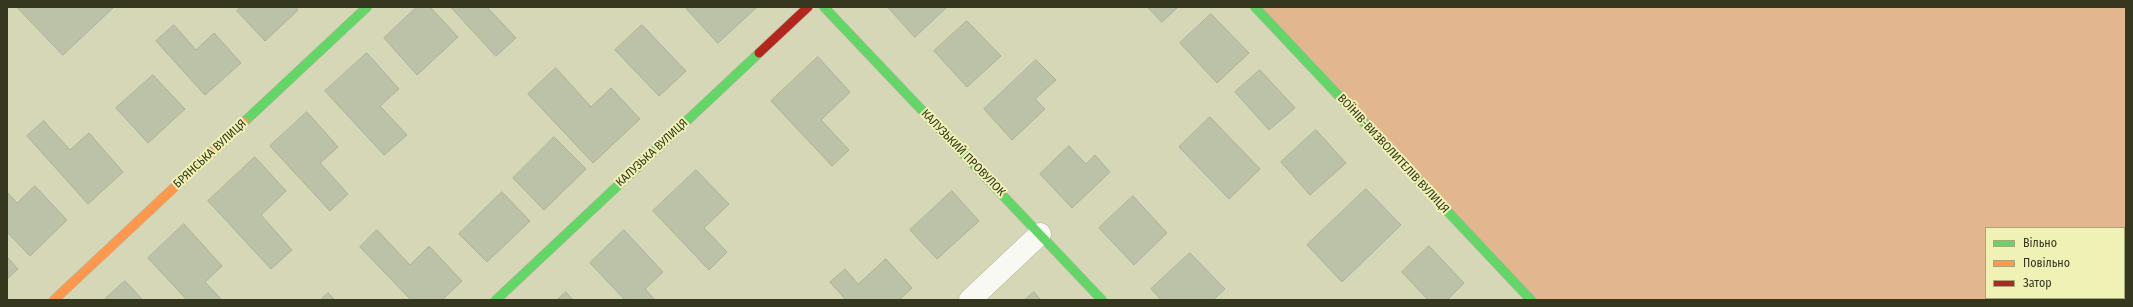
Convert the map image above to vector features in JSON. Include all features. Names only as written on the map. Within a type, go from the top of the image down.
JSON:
[{"type":"street","name":"БРЯНСЬКА ВУЛИЦЯ","points":[[54,300],[367,7]]},
{"type":"street","name":"КАЛУЗЬКА ВУЛИЦЯ","points":[[496,300],[808,7]]},
{"type":"street","name":"КАЛУЗЬКИЙ ПРОВУЛОК","points":[[824,7],[1102,300]]},
{"type":"street","name":"ВОЇНІВ-ВИЗВОЛИТЕЛІВ ВУЛИЦЯ","points":[[1255,7],[1531,300]]},
{"type":"street","points":[[970,300],[1040,234]]},
{"type":"shaded area","points":[[1255,7],[2126,7],[2126,300],[1531,300]]},
{"type":"building","points":[[17,7],[114,7],[63,55]]},
{"type":"building","points":[[241,7],[296,7],[298,10],[265,41],[237,11]]},
{"type":"building","points":[[417,7],[430,7],[458,37],[417,75],[384,38]]},
{"type":"building","points":[[451,7],[487,7],[516,38],[496,56]]},
{"type":"building","points":[[685,7],[757,7],[718,43]]},
{"type":"building","points":[[888,7],[945,7],[946,8],[915,37]]},
{"type":"building","points":[[1148,7],[1178,7],[1162,22]]},
{"type":"building","points":[[1211,14],[1249,53],[1217,83],[1180,43]]},
{"type":"building","points":[[967,21],[1001,56],[967,87],[934,51]]},
{"type":"building","points":[[174,25],[196,50],[214,33],[241,63],[205,95],[156,41]]},
{"type":"building","points":[[642,25],[686,71],[659,96],[615,50]]},
{"type":"building","points":[[367,53],[399,89],[380,106],[407,135],[384,155],[325,91]]},
{"type":"building","points":[[818,57],[850,92],[821,120],[849,150],[832,166],[771,101]]},
{"type":"building","points":[[1036,60],[1056,80],[1035,99],[1045,109],[1012,140],[984,109]]},
{"type":"building","points":[[556,68],[591,107],[611,88],[640,119],[593,163],[528,94]]},
{"type":"building","points":[[1260,70],[1295,108],[1269,130],[1235,92]]},
{"type":"building","points":[[153,75],[185,109],[148,143],[116,108]]},
{"type":"building","points":[[307,112],[338,147],[320,163],[348,194],[330,211],[270,146]]},
{"type":"building","points":[[1210,117],[1260,169],[1229,199],[1179,147]]},
{"type":"building","points":[[44,121],[70,150],[89,133],[123,172],[88,204],[27,136]]},
{"type":"building","points":[[1316,130],[1346,163],[1310,195],[1281,162]]},
{"type":"building","points":[[554,137],[586,169],[544,210],[513,178]]},
{"type":"building","points":[[1069,146],[1086,164],[1095,155],[1110,172],[1072,208],[1040,174]]},
{"type":"building","points":[[255,157],[286,191],[261,215],[292,250],[271,269],[208,201]]},
{"type":"building","points":[[696,170],[729,204],[704,228],[727,252],[709,270],[653,211]]},
{"type":"building","points":[[35,186],[67,220],[30,256],[7,232],[7,192],[17,203]]},
{"type":"building","points":[[1366,189],[1401,225],[1342,282],[1307,245]]},
{"type":"building","points":[[952,191],[979,221],[937,259],[910,230]]},
{"type":"building","points":[[502,192],[530,221],[487,262],[459,234]]},
{"type":"building","points":[[1133,196],[1167,233],[1134,265],[1099,228]]},
{"type":"building","points":[[184,224],[222,266],[205,282],[222,300],[187,300],[148,258]]},
{"type":"building","points":[[377,230],[410,265],[429,246],[462,281],[442,300],[411,300],[360,247]]},
{"type":"building","points":[[624,230],[663,272],[645,289],[655,300],[625,300],[590,263]]},
{"type":"building","points":[[1429,246],[1464,283],[1447,300],[1428,300],[1402,272]]},
{"type":"building","points":[[1190,253],[1225,289],[1213,300],[1161,300],[1151,289]]},
{"type":"building","points":[[7,257],[18,269],[7,279]]},
{"type":"building","points":[[886,259],[912,288],[899,300],[846,300],[830,282],[845,269],[858,284]]},
{"type":"building","points":[[125,281],[143,300],[104,300]]},
{"type":"building","points":[[566,292],[573,300],[557,300]]},
{"type":"building","points":[[1034,292],[1041,300],[1025,300]]},
{"type":"building","points":[[328,293],[335,300],[321,300]]},
{"type":"traffic: fast","points":[[244,122],[367,7]]},
{"type":"traffic: fast","points":[[824,7],[1102,300]]},
{"type":"traffic: fast","points":[[1255,7],[1531,300]]},
{"type":"traffic: fast","points":[[496,300],[759,53]]},
{"type":"traffic: slow","points":[[54,300],[244,122]]},
{"type":"traffic: jam","points":[[759,53],[808,7]]}]
